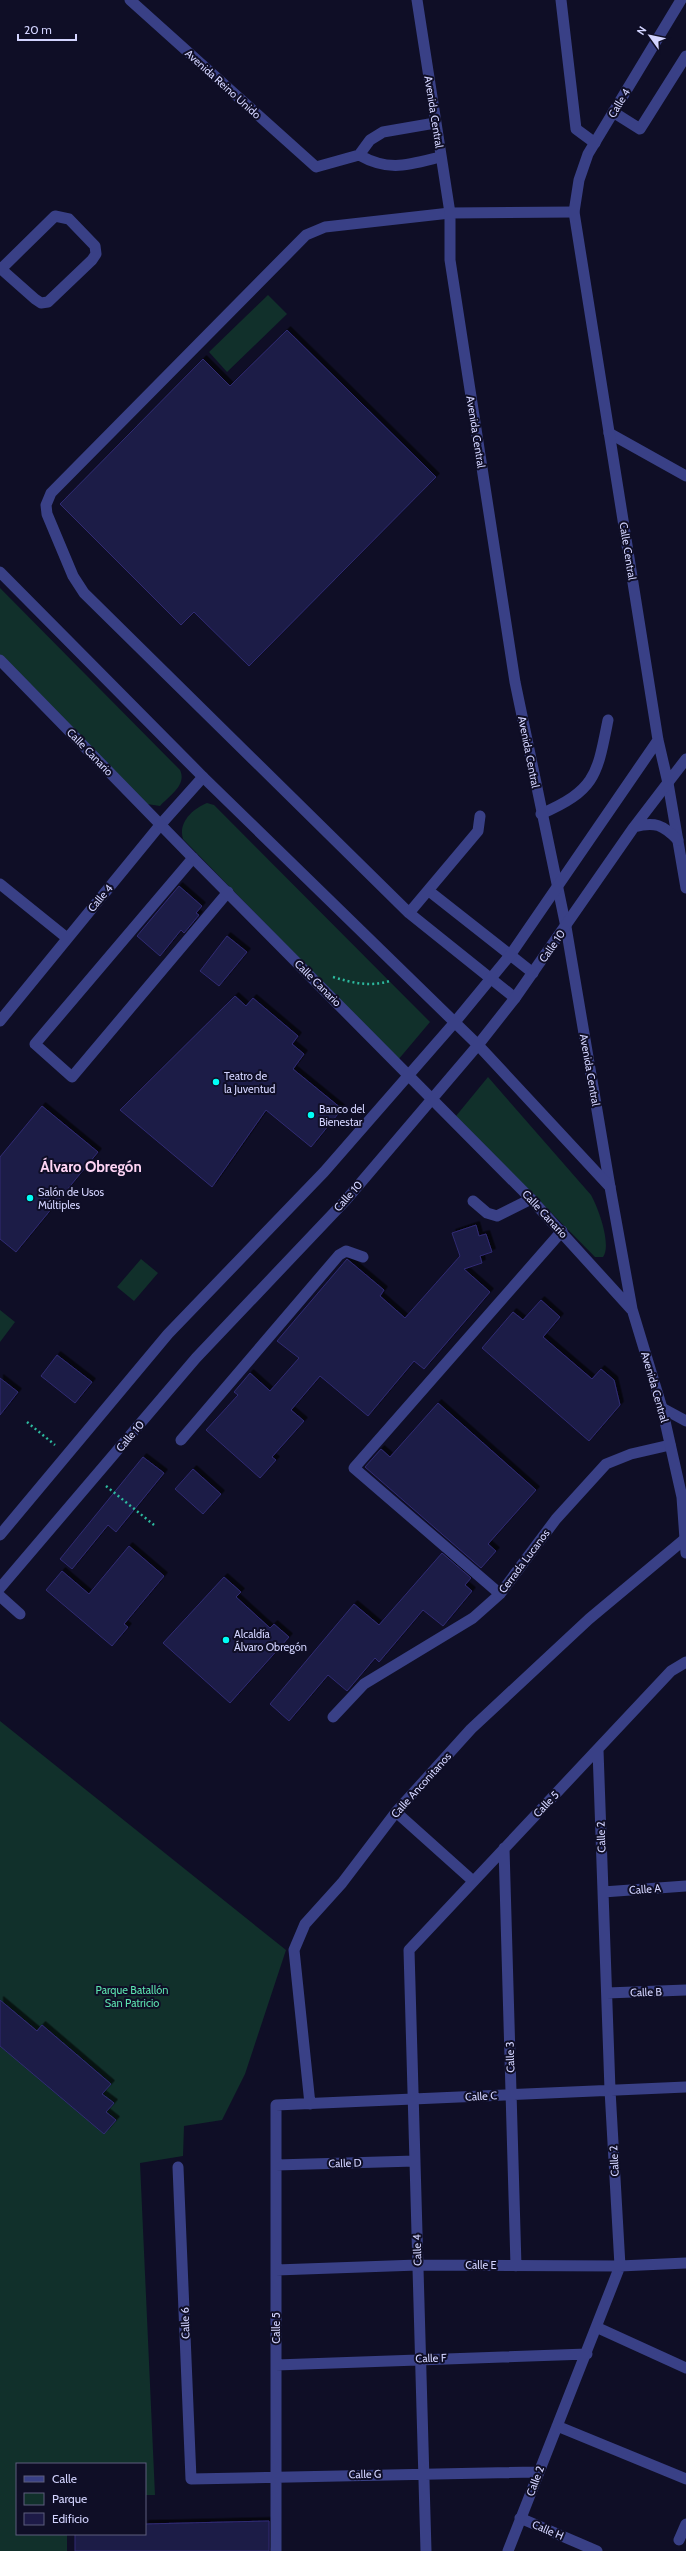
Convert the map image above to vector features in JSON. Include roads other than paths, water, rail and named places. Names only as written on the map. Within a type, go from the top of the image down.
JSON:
[{"type":"street","name":"Avenida Reino Unido","points":[[130,0],[316,167],[359,155]]},
{"type":"street","points":[[561,0],[576,129],[595,143]]},
{"type":"street","name":"Calle 4","points":[[574,212],[579,180],[595,143],[681,0]]},
{"type":"street","name":"Avenida Central","points":[[416,1],[450,213],[450,260],[514,675],[566,927],[632,1309],[662,1408],[684,1501],[686,1553]]},
{"type":"street","points":[[613,112],[640,128],[686,56]]},
{"type":"street","points":[[435,123],[383,132],[370,140],[359,155],[374,164],[388,167],[440,156]]},
{"type":"street","points":[[515,998],[409,913],[84,593],[73,576],[47,514],[46,505],[51,493],[306,236],[325,227],[450,213],[574,212]]},
{"type":"street","name":"Calle Central","points":[[574,212],[658,740],[668,783],[686,888]]},
{"type":"street","points":[[55,216],[62,216],[69,219],[95,246],[96,254],[92,260],[48,302],[41,303],[35,299],[1,268],[48,220],[55,216]]},
{"type":"street","points":[[609,433],[686,476]]},
{"type":"street","points":[[0,572],[203,776],[478,1045],[610,1187]]},
{"type":"street","name":"Calle Canario","points":[[0,660],[161,824],[192,858],[228,892],[531,1199],[632,1309]]},
{"type":"street","points":[[542,814],[560,806],[584,790],[593,779],[600,764],[608,720]]},
{"type":"street","points":[[0,1535],[168,1334],[324,1172],[455,1022],[510,954],[658,740]]},
{"type":"street","name":"Calle 10","points":[[0,1588],[196,1358],[346,1200],[478,1045],[534,973],[634,828],[686,759]]},
{"type":"street","name":"Calle 4","points":[[0,1021],[161,824],[203,776]]},
{"type":"street","points":[[409,913],[478,831],[480,816]]},
{"type":"street","points":[[634,828],[649,823],[659,824],[678,840]]},
{"type":"street","points":[[192,858],[35,1044],[72,1077],[228,892]]},
{"type":"street","points":[[0,884],[67,938]]},
{"type":"street","points":[[429,891],[534,973]]},
{"type":"street","points":[[473,1201],[487,1213],[497,1216],[531,1199]]},
{"type":"street","points":[[500,1594],[354,1468],[562,1232]]},
{"type":"street","points":[[181,1440],[339,1255],[346,1251],[363,1257]]},
{"type":"street","points":[[662,1408],[686,1421]]},
{"type":"street","name":"Cerrada Lucanos","points":[[333,1717],[364,1684],[473,1618],[500,1594],[583,1487],[606,1464],[631,1454],[670,1445]]},
{"type":"street","name":"Calle Anconitanos","points":[[310,2104],[294,1950],[298,1936],[304,1924],[342,1883],[396,1812],[471,1729],[589,1619],[685,1538]]},
{"type":"street","points":[[0,1596],[20,1614]]},
{"type":"street","name":"Calle 5","points":[[409,1950],[671,1671],[686,1662]]},
{"type":"street","name":"Calle 2","points":[[508,2551],[538,2472],[587,2354],[620,2266],[610,2090],[598,1750]]},
{"type":"street","points":[[396,1812],[473,1881]]},
{"type":"street","name":"Calle 3","points":[[504,1848],[516,2266]]},
{"type":"street","name":"Calle A","points":[[603,1892],[686,1886]]},
{"type":"street","name":"Calle 4","points":[[409,1950],[426,2551]]},
{"type":"street","name":"Calle B","points":[[607,1993],[686,1990]]},
{"type":"street","name":"Calle C","points":[[276,2105],[686,2087]]},
{"type":"street","name":"Calle 5","points":[[276,2105],[276,2551]]},
{"type":"street","name":"Calle D","points":[[276,2165],[415,2161]]},
{"type":"street","name":"Calle 6","points":[[178,2167],[191,2479]]},
{"type":"street","name":"Calle E","points":[[276,2270],[418,2265],[620,2266],[686,2263]]},
{"type":"street","points":[[596,2327],[686,2368]]},
{"type":"street","name":"Calle F","points":[[276,2365],[420,2358],[587,2354]]},
{"type":"street","points":[[557,2426],[686,2479]]},
{"type":"street","name":"Calle G","points":[[191,2479],[424,2473],[538,2472]]},
{"type":"street","name":"Calle H","points":[[520,2518],[597,2551]]},
{"type":"street","points":[[679,2540],[686,2524]]},
{"type":"place","name":"Teatro de la Juventud","points":[[216,1082]]},
{"type":"place","name":"Banco del Bienestar","points":[[311,1115]]},
{"type":"place","name":"Salón de Usos Múltiples","points":[[30,1198]]},
{"type":"place","name":"Alcaldía Álvaro Obregón","points":[[226,1640]]},
{"type":"district","name":"Álvaro Obregón","points":[[91,1167]]},
{"type":"park label","name":"Parque Batallón San Patricio","points":[[132,1996]]}]
